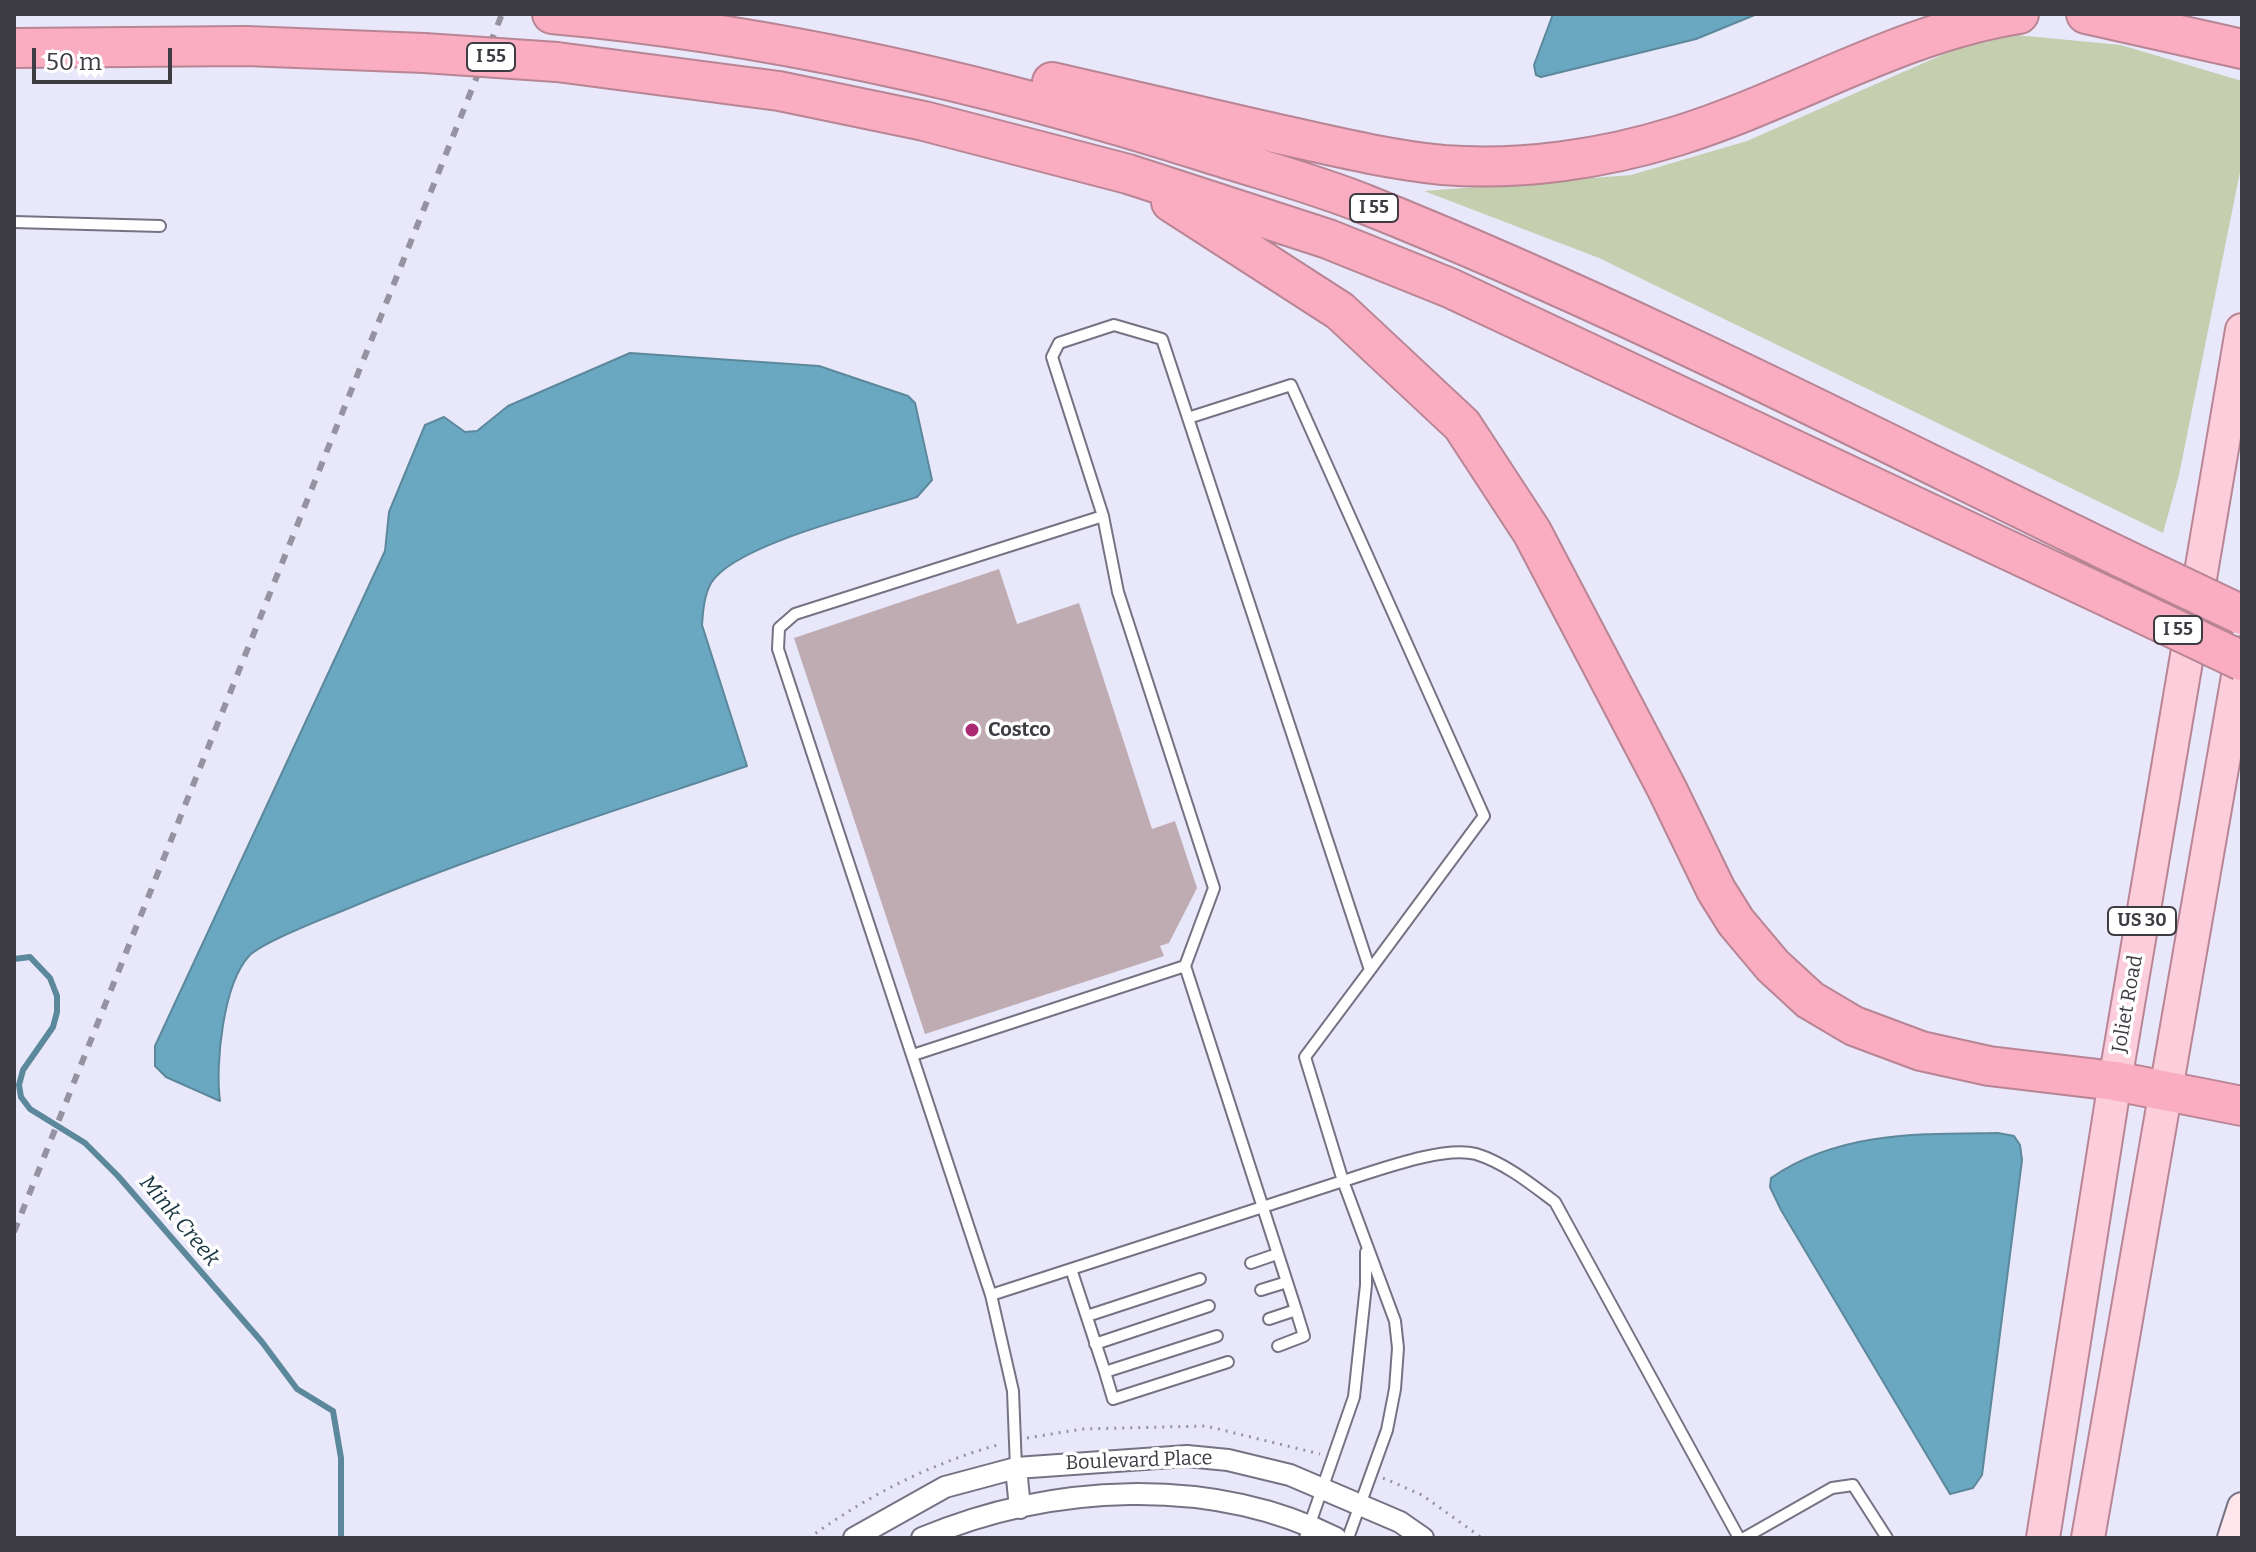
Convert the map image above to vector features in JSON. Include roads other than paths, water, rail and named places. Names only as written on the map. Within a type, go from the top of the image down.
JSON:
[{"type":"highway","points":[[843,57],[915,56],[1012,73],[1369,155],[1445,165],[1514,165],[1604,155],[1677,136],[1754,108],[1920,39],[1974,21],[2019,14]]},
{"type":"highway","points":[[2086,14],[2242,49]]},
{"type":"highway","name":"I 55","points":[[564,15],[740,38],[975,86],[1132,129],[1364,203],[1581,297],[2242,615]]},
{"type":"highway","name":"I 55","points":[[14,48],[246,46],[557,62],[714,81],[836,101],[1128,174],[1328,239],[1450,288],[2242,661]]},
{"type":"highway","points":[[1128,174],[1340,311],[1462,425],[1532,532],[1667,789],[1716,890],[1773,966],[1810,1000],[1854,1026],[1921,1051],[1989,1066],[2115,1081],[2242,1106]]},
{"type":"main road","name":"Joliet Road","points":[[2043,1538],[2115,1081],[2242,330]]},
{"type":"main road","name":"US 30","points":[[2088,1538],[2242,653]]},
{"type":"street","name":"Boulevard Place","points":[[854,1538],[945,1487],[1016,1468],[1187,1456],[1228,1460],[1324,1488],[1400,1522],[1423,1538]]},
{"type":"street","points":[[1016,1468],[1020,1508]]},
{"type":"street","name":"Boulevard Place","points":[[922,1538],[970,1518],[1020,1508],[1108,1495],[1193,1494],[1252,1505],[1308,1532],[1336,1538]]},
{"type":"street","points":[[2232,1538],[2242,1507]]},
{"type":"lane","points":[[14,222],[160,226]]},
{"type":"lane","points":[[1278,1346],[1304,1336],[1185,966],[1214,888],[1118,592],[1103,516],[1052,357],[1059,343],[1114,325],[1162,339],[1370,970]]},
{"type":"lane","points":[[1188,418],[1291,385],[1484,816],[1305,1057],[1366,1250],[1379,1272],[1395,1321],[1398,1348],[1395,1389],[1387,1430],[1348,1538]]},
{"type":"lane","points":[[1016,1468],[1013,1391],[991,1295],[778,649],[779,628],[795,614],[1103,516]]},
{"type":"lane","points":[[913,1055],[1185,966]]},
{"type":"lane","points":[[991,1295],[1421,1157],[1474,1153],[1518,1175],[1555,1202],[1742,1538],[1832,1488],[1853,1485],[1887,1538]]},
{"type":"lane","points":[[1308,1532],[1354,1397],[1366,1285],[1366,1250]]},
{"type":"lane","points":[[1251,1263],[1277,1254]]},
{"type":"lane","points":[[1071,1269],[1113,1399],[1228,1362]]},
{"type":"lane","points":[[1087,1316],[1200,1279]]},
{"type":"lane","points":[[1261,1290],[1287,1282]]},
{"type":"lane","points":[[1095,1344],[1209,1306]]},
{"type":"lane","points":[[1269,1319],[1296,1310]]},
{"type":"lane","points":[[1105,1372],[1217,1336]]},
{"type":"water","points":[[1553,14],[1757,14],[1696,39],[1541,77],[1536,75],[1534,65]]},
{"type":"water","points":[[630,353],[819,366],[908,396],[915,403],[932,480],[917,497],[806,531],[747,555],[725,569],[711,583],[705,598],[702,625],[747,766],[442,871],[266,944],[249,956],[240,969],[227,1005],[220,1047],[220,1101],[166,1077],[155,1066],[155,1046],[385,551],[389,512],[425,425],[444,417],[465,432],[477,431],[508,406]]},
{"type":"water","points":[[1998,1133],[2014,1136],[2020,1145],[2022,1160],[1982,1475],[1973,1488],[1950,1494],[1781,1210],[1770,1187],[1771,1178],[1824,1151],[1852,1143],[1910,1135]]},
{"type":"waterway","name":"Mink Creek","points":[[14,959],[30,957],[50,978],[57,996],[53,1027],[23,1070],[19,1085],[21,1097],[30,1109],[85,1143],[118,1176],[262,1342],[297,1389],[333,1411],[341,1458],[341,1538]]},
{"type":"railway","points":[[14,1232],[502,14]]},
{"type":"place","name":"Costco","points":[[972,730]]}]
